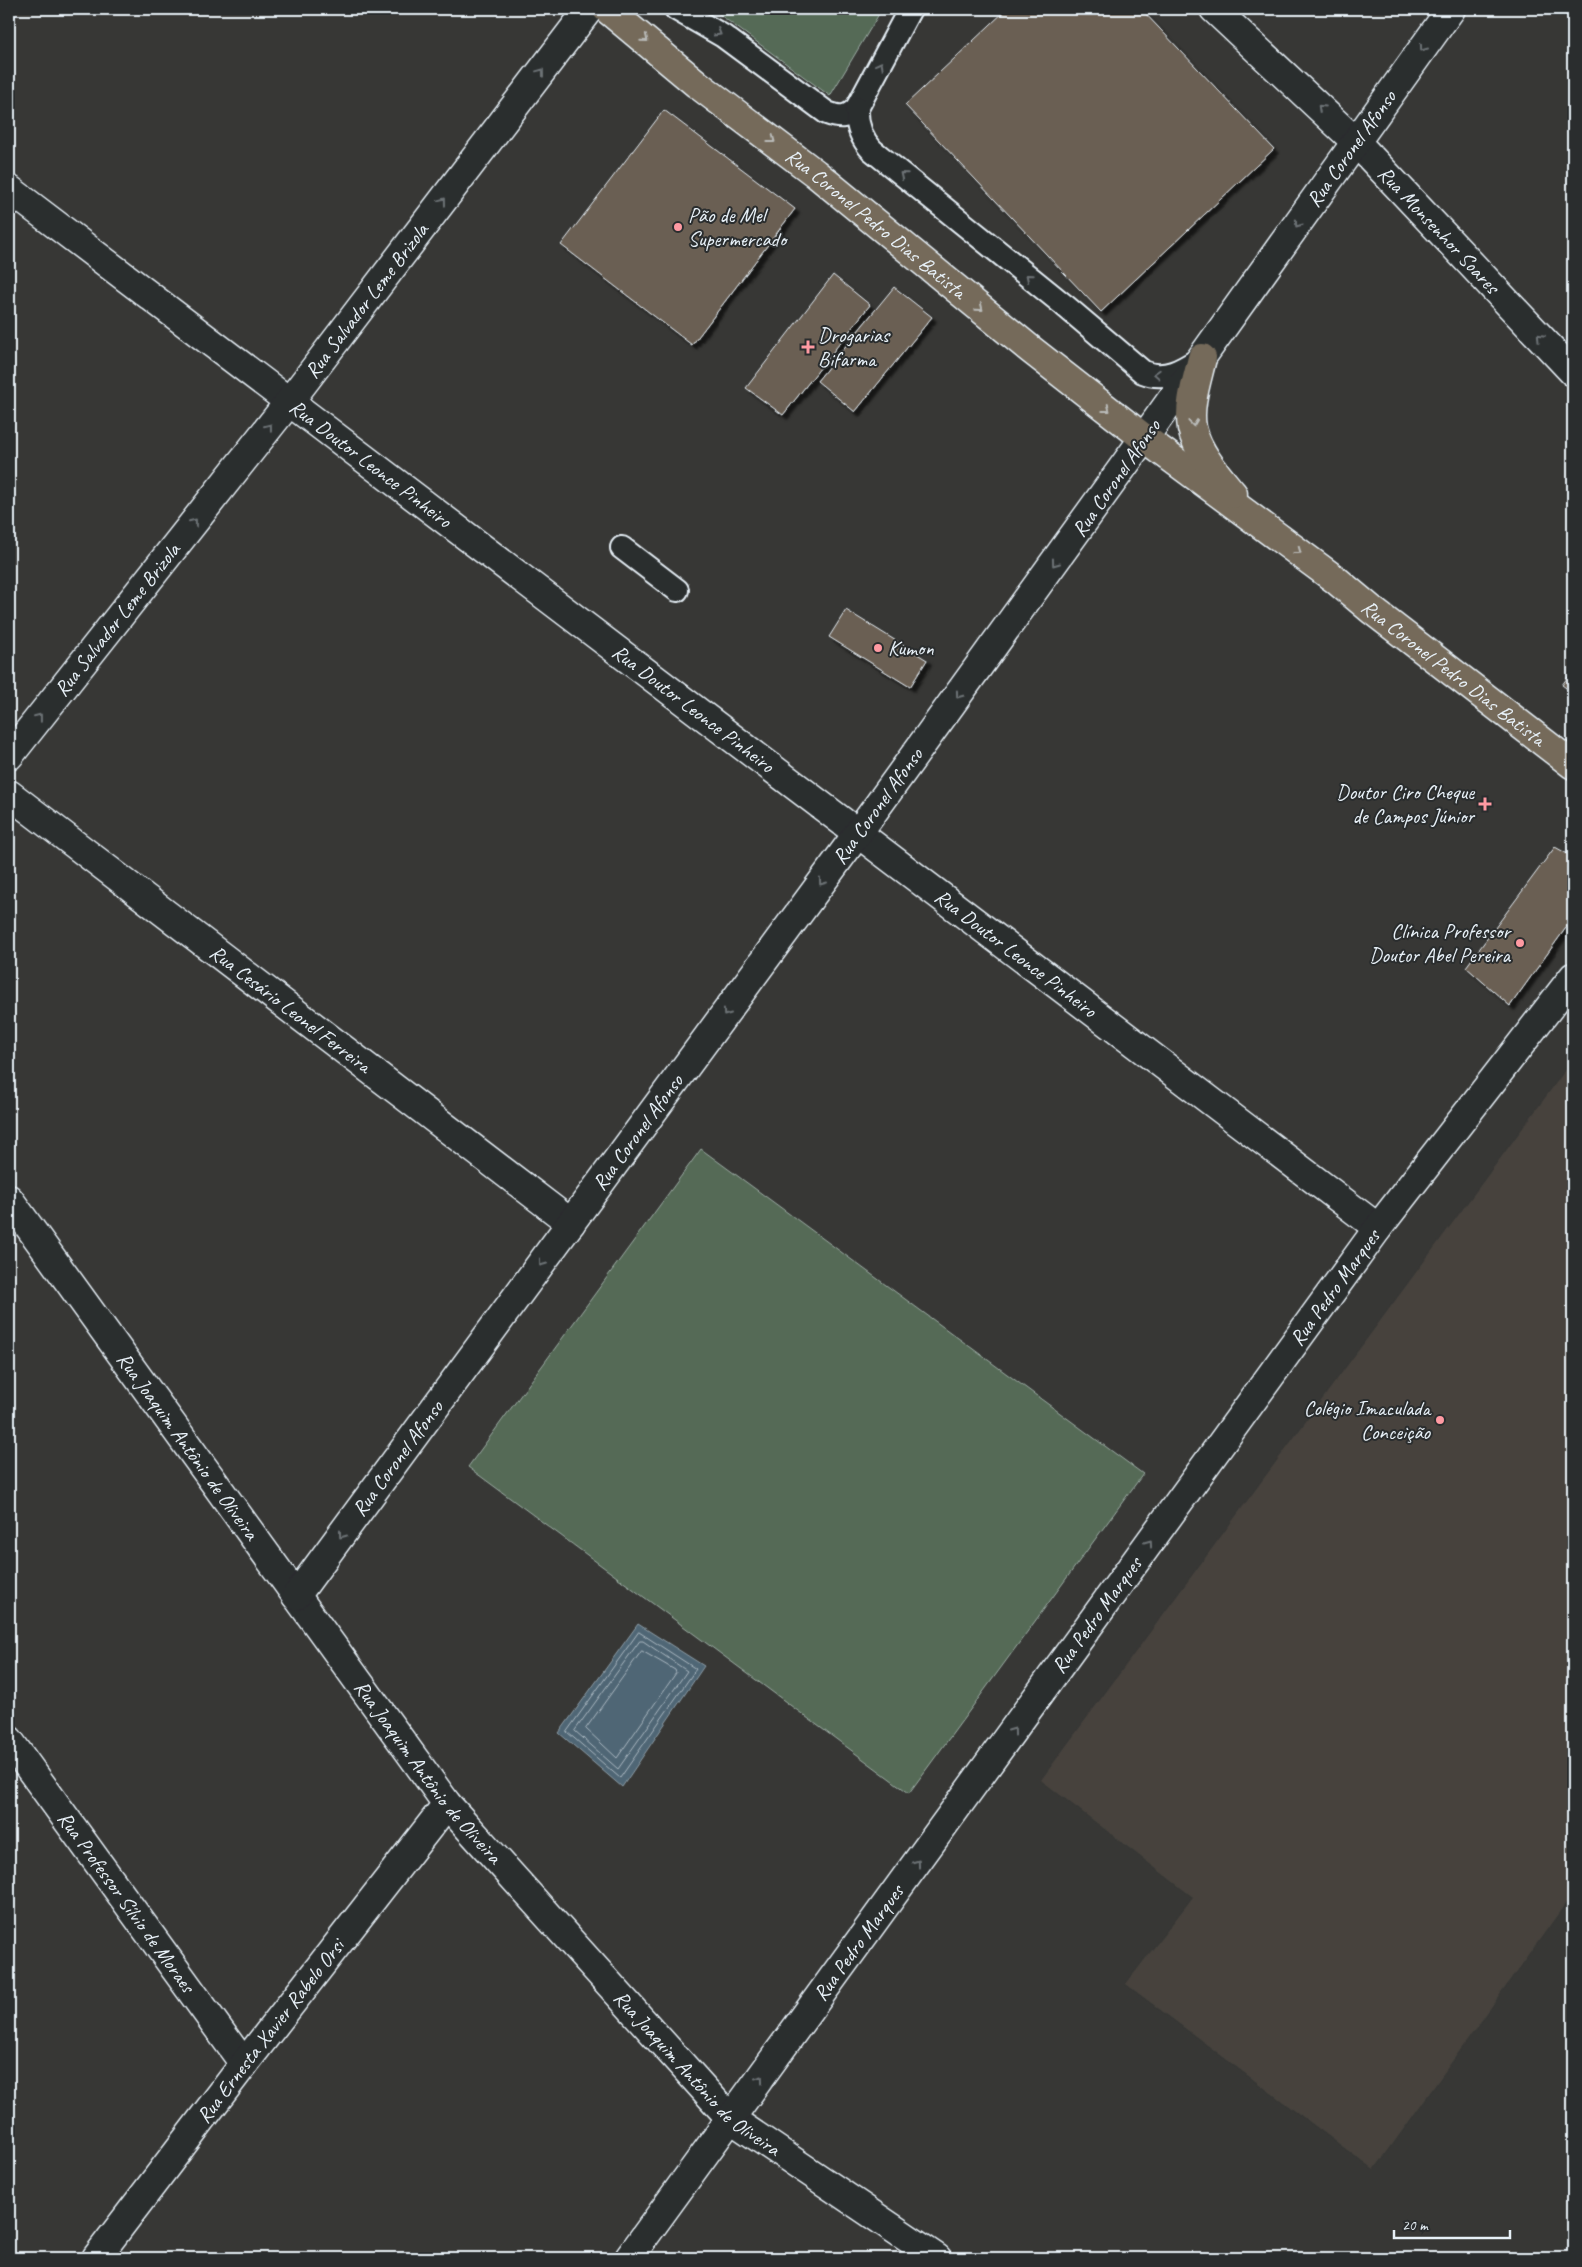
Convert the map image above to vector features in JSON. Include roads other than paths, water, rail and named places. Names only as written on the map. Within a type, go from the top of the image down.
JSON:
[{"type":"main road","name":"Rua Coronel Pedro Dias Batista","points":[[607,9],[697,84],[810,168],[1030,349],[1144,438],[1336,580],[1380,617],[1573,765]]},
{"type":"main road","points":[[1202,358],[1192,402],[1192,428],[1202,452],[1223,482],[1259,523]]},
{"type":"street","name":"Rua Salvador Leme Brizola","points":[[9,756],[289,402],[589,9]]},
{"type":"street","name":"Rua Monsenhor Soares","points":[[1214,9],[1356,142],[1573,372]]},
{"type":"street","name":"Rua Coronel Afonso","points":[[296,1596],[858,833],[1202,358],[1451,9]]},
{"type":"street","name":"Rua Doutor Leonce Pinheiro","points":[[9,189],[1378,1228]]},
{"type":"street","name":"Rua Cesário Leonel Ferreira","points":[[9,794],[571,1223]]},
{"type":"street","name":"Rua Pedro Marques","points":[[629,2258],[1378,1228],[1573,977]]},
{"type":"street","name":"Rua Joaquim Antônio de Oliveira","points":[[9,1199],[447,1804],[731,2119],[937,2258]]},
{"type":"street","name":"Rua Professor Sílvio de Moraes","points":[[9,1740],[244,2064]]},
{"type":"street","name":"Rua Ernesta Xavier Rabelo Orsi","points":[[96,2258],[244,2064],[447,1804]]},
{"type":"lane","points":[[676,9],[723,36],[827,113],[840,118],[850,115],[857,108],[910,9]]},
{"type":"lane","points":[[857,108],[856,119],[864,141],[872,150],[1064,305],[1143,372],[1159,376],[1170,374],[1180,371],[1202,358]]},
{"type":"lane","points":[[622,548],[677,590]]},
{"type":"water","points":[[638,1624],[704,1666],[622,1787],[559,1733]]},
{"type":"place","name":"Pão de Mel Supermercado","points":[[678,227]]},
{"type":"place","name":"Drogarias Bifarma","points":[[808,347]]},
{"type":"place","name":"Kumon","points":[[878,648]]},
{"type":"place","name":"Doutor Ciro Cheque de Campos Júnior","points":[[1485,804]]},
{"type":"place","name":"Clínica Professor Doutor Abel Pereira","points":[[1520,943]]},
{"type":"place","name":"Colégio Imaculada Conceição","points":[[1440,1420]]}]
